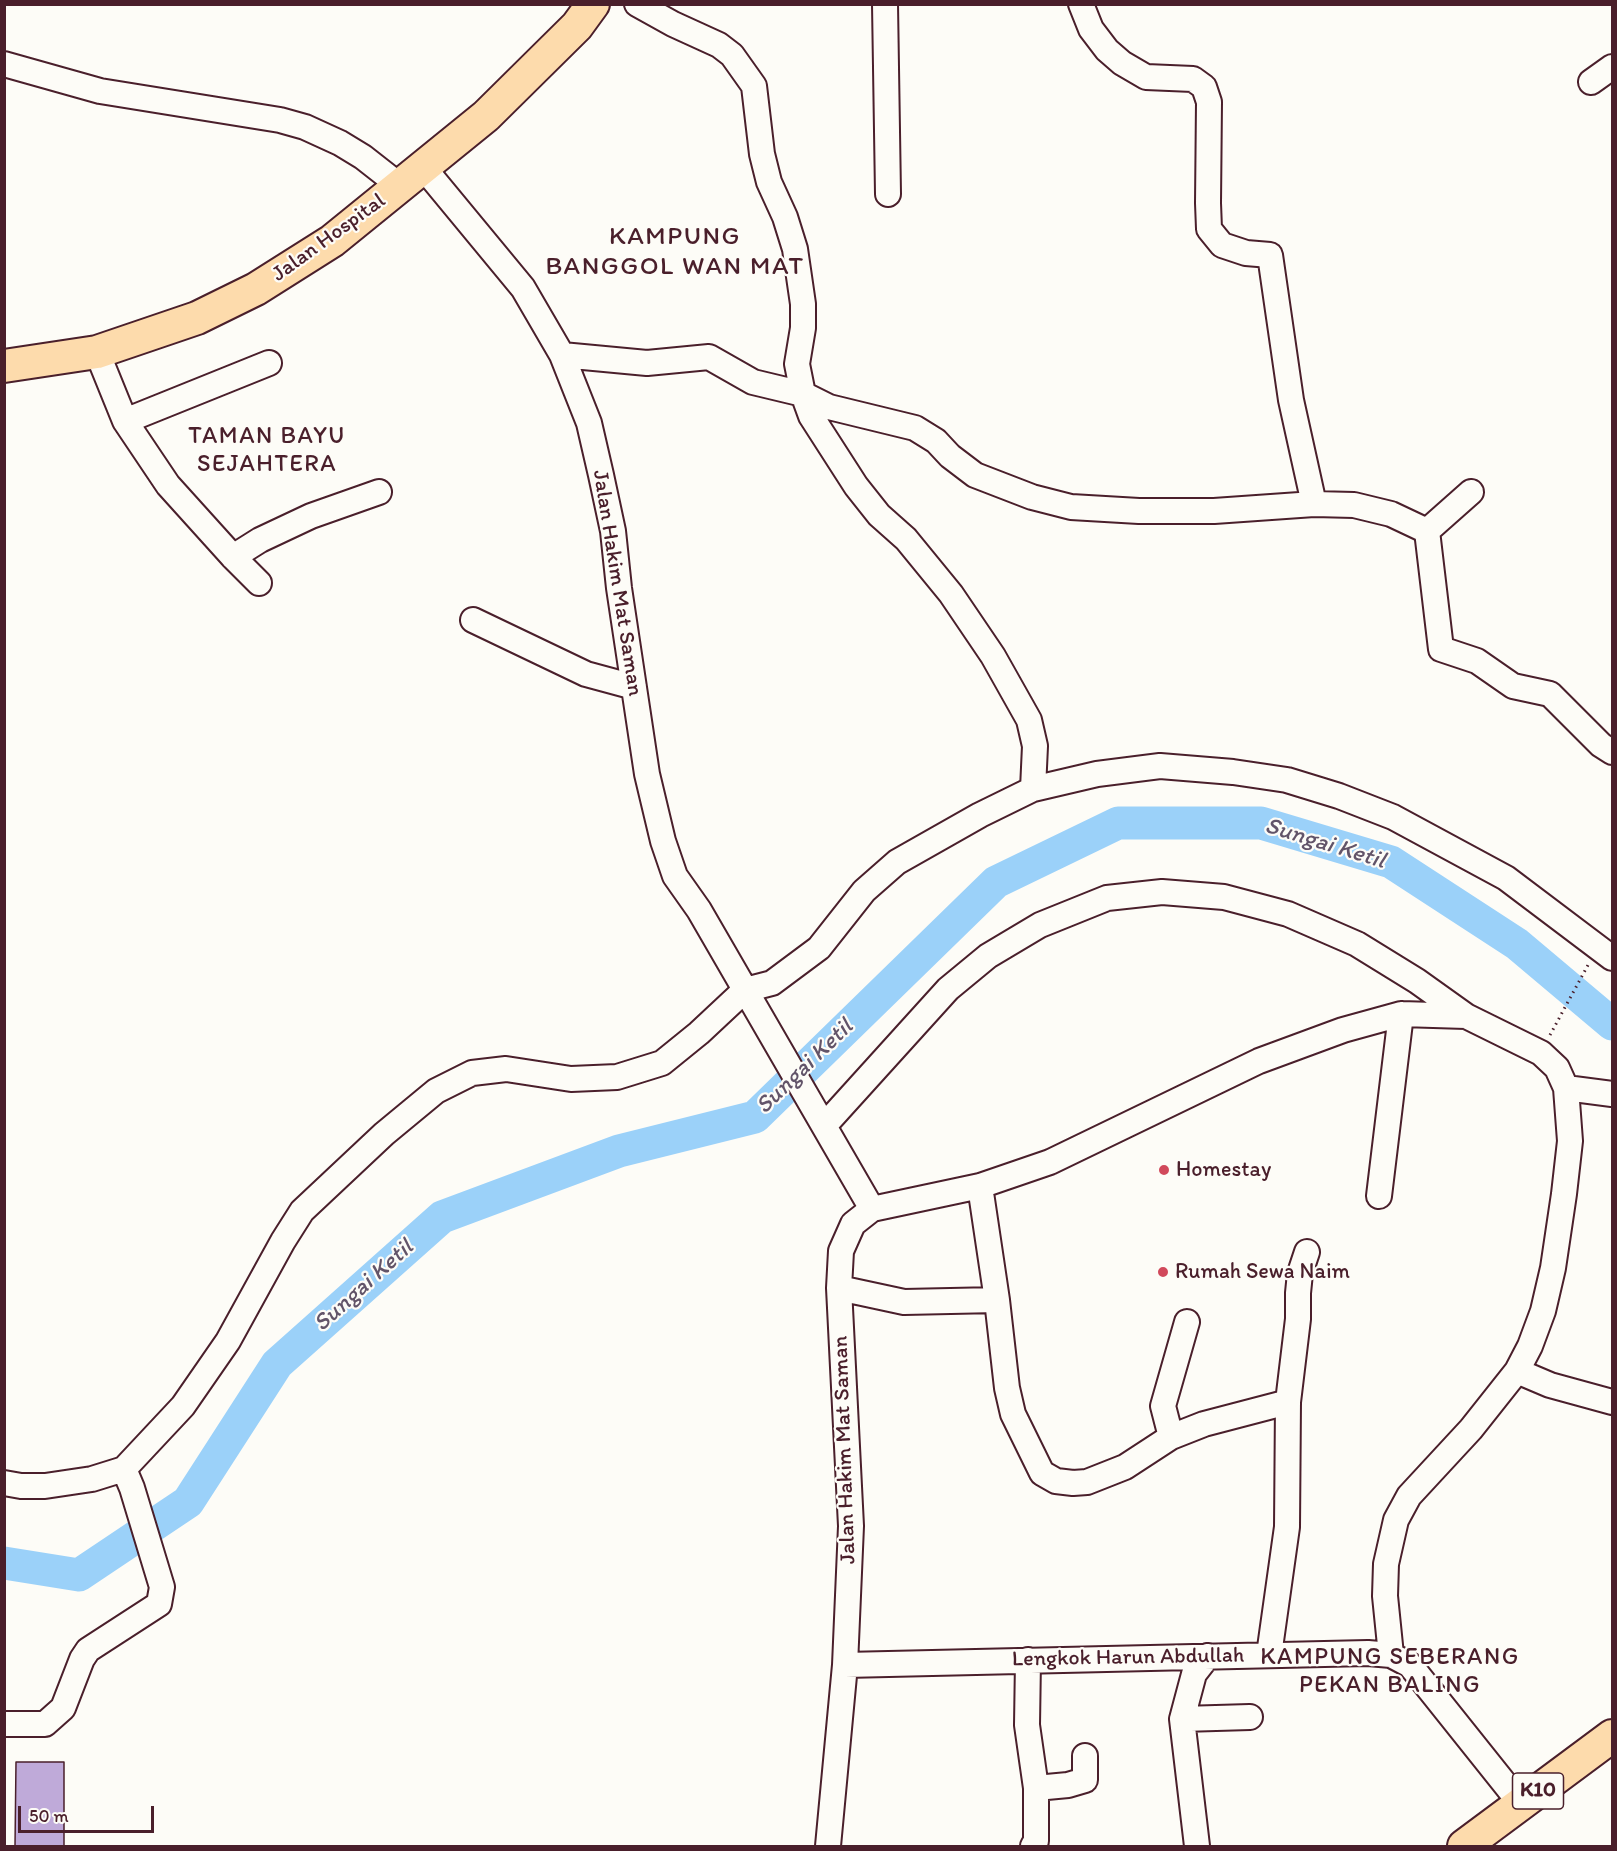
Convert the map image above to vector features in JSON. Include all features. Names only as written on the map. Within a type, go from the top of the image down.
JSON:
[{"type":"main road","name":"Jalan Hospital","points":[[4,366],[98,352],[197,318],[256,289],[332,241],[486,116],[577,26],[593,4]]},
{"type":"main road","name":"K10","points":[[1464,1846],[1612,1736]]},
{"type":"street","points":[[637,4],[673,24],[720,45],[732,55],[754,86],[762,154],[795,249],[800,280],[803,328],[797,364],[803,394],[811,416],[856,486],[879,515],[906,539],[951,594],[993,656],[1029,720],[1035,746],[1033,789]]},
{"type":"street","points":[[885,4],[888,194]]},
{"type":"street","points":[[1081,4],[1091,29],[1107,50],[1122,63],[1146,77],[1192,79],[1204,87],[1209,102],[1209,228],[1222,245],[1246,253],[1270,255],[1291,400],[1314,504]]},
{"type":"street","name":"Jalan Hakim Mat Saman","points":[[4,64],[100,91],[280,120],[305,128],[363,157],[412,176],[523,288],[562,356],[589,423],[601,475],[613,531],[619,588],[647,774],[663,841],[675,876],[699,910],[872,1209],[853,1224],[841,1251],[839,1288],[851,1526],[845,1665],[828,1846]]},
{"type":"street","points":[[1591,82],[1612,67]]},
{"type":"street","points":[[98,352],[125,421],[168,485],[232,557],[259,583]]},
{"type":"street","points":[[562,356],[647,363],[708,357],[753,382],[803,394],[829,407],[915,428],[936,441],[950,456],[975,475],[1032,497],[1071,507],[1139,511],[1214,511],[1314,504],[1354,505],[1391,514],[1427,531]]},
{"type":"street","points":[[125,421],[269,363]]},
{"type":"street","points":[[232,557],[260,540],[311,516],[379,492]]},
{"type":"street","points":[[1427,531],[1472,492]]},
{"type":"street","points":[[1427,531],[1441,649],[1477,661],[1513,686],[1550,694],[1601,745],[1612,752]]},
{"type":"street","points":[[473,620],[586,674],[634,687]]},
{"type":"street","points":[[128,1478],[183,1406],[228,1341],[302,1211],[384,1134],[436,1091],[472,1073],[506,1069],[571,1079],[616,1077],[662,1063],[699,1033],[745,990],[772,983],[819,948],[864,891],[897,862],[980,815],[1033,789],[1097,774],[1160,766],[1233,772],[1287,780],[1339,796],[1393,817],[1506,878],[1612,958]]},
{"type":"street","points":[[818,1116],[948,989],[988,956],[1040,925],[1107,898],[1162,892],[1224,897],[1287,914],[1357,944],[1417,981],[1466,1016],[1541,1053],[1557,1068],[1566,1088],[1570,1141],[1553,1268],[1530,1346],[1517,1371],[1471,1429],[1409,1496],[1396,1520],[1386,1564],[1385,1596],[1391,1655],[1410,1665],[1521,1804]]},
{"type":"street","points":[[1379,1196],[1401,1014]]},
{"type":"street","points":[[872,1209],[980,1186],[1050,1162],[1259,1061],[1343,1030],[1401,1014],[1466,1016]]},
{"type":"street","points":[[1566,1088],[1612,1094]]},
{"type":"street","points":[[980,1186],[1007,1388],[1013,1414],[1042,1473],[1056,1481],[1087,1482],[1125,1467],[1172,1437],[1204,1424],[1288,1402]]},
{"type":"street","points":[[1269,1655],[1287,1527],[1288,1402],[1298,1319],[1300,1273],[1307,1252]]},
{"type":"street","points":[[839,1288],[904,1302],[997,1300]]},
{"type":"street","points":[[1172,1437],[1163,1406],[1186,1322]]},
{"type":"street","points":[[1517,1371],[1550,1385],[1612,1402]]},
{"type":"street","points":[[4,1483],[45,1486],[92,1479],[128,1478]]},
{"type":"street","points":[[4,1724],[45,1724],[63,1708],[82,1659],[88,1650],[159,1604],[162,1587],[128,1478]]},
{"type":"street","name":"Lengkok Harun Abdullah","points":[[845,1665],[1368,1653],[1391,1655]]},
{"type":"street","points":[[1197,1846],[1182,1719],[1194,1674],[1208,1656]]},
{"type":"street","points":[[1028,1660],[1028,1725],[1036,1788],[1036,1841],[1033,1846]]},
{"type":"street","points":[[1182,1719],[1250,1717]]},
{"type":"street","points":[[1036,1788],[1079,1783],[1085,1780],[1085,1756]]},
{"type":"path","points":[[1550,1035],[1588,965]]},
{"type":"building","points":[[16,1762],[64,1762],[64,1846],[15,1846]]},
{"type":"waterway","name":"Sungai Ketil","points":[[4,1563],[79,1575],[188,1502],[277,1364],[442,1217],[619,1151],[755,1117],[996,882],[1118,823],[1261,823],[1391,862],[1517,944],[1612,1024]]},
{"type":"place","name":"Homestay","points":[[1164,1170]]},
{"type":"place","name":"Rumah Sewa Naim","points":[[1163,1272]]},
{"type":"district","name":"KAMPUNG BANGGOL WAN MAT","points":[[675,252]]},
{"type":"district","name":"TAMAN BAYU SEJAHTERA","points":[[267,451]]},
{"type":"district","name":"KAMPUNG SEBERANG PEKAN BALING","points":[[1390,1672]]}]
